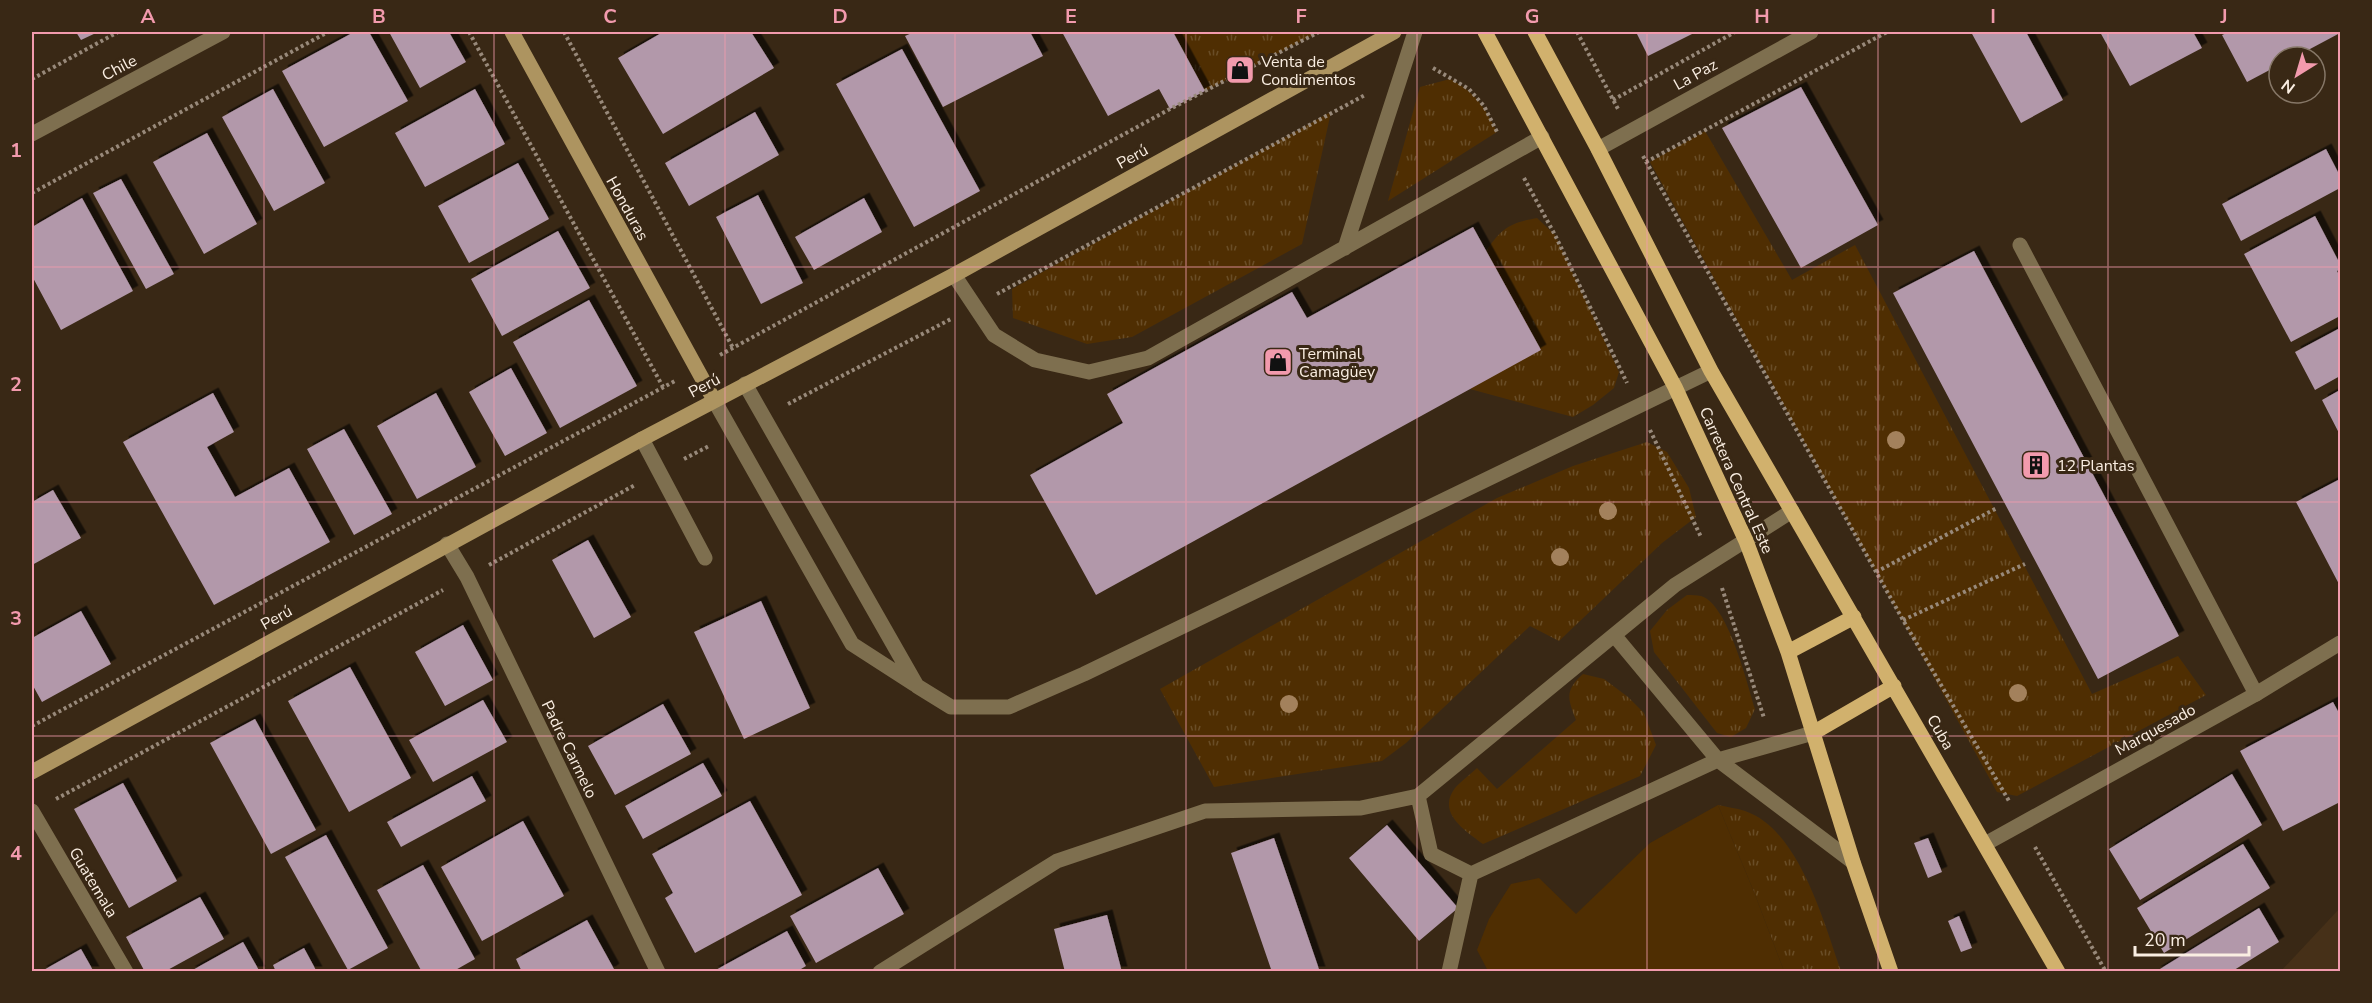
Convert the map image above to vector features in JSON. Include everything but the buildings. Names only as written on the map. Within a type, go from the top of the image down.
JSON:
[{"type":"main road","name":"Carretera Central Este","points":[[1485,32],[1675,387],[1746,541],[1788,652],[1853,862],[1891,972]]},
{"type":"main road","name":"Carretera Central Este","points":[[1535,32],[1598,149],[1711,371],[1792,511]]},
{"type":"main road","name":"Cuba","points":[[1792,511],[2058,972]]},
{"type":"main road","points":[[1788,652],[1854,617]]},
{"type":"main road","points":[[1813,733],[1894,686]]},
{"type":"street","name":"Chile","points":[[32,134],[223,32]]},
{"type":"street","name":"Honduras","points":[[512,32],[714,400]]},
{"type":"street","name":"Perú","points":[[32,772],[642,438],[954,275],[1394,32]]},
{"type":"street","points":[[1345,248],[1414,32]]},
{"type":"street","name":"La Paz","points":[[1598,149],[1811,32]]},
{"type":"street","points":[[954,275],[994,335],[1035,360],[1089,372],[1148,358],[1542,137]]},
{"type":"street","points":[[2020,245],[2256,694]]},
{"type":"street","points":[[714,400],[852,644],[951,707],[1009,707],[1084,674],[1711,371]]},
{"type":"street","points":[[745,384],[917,686]]},
{"type":"street","points":[[642,438],[705,558]]},
{"type":"street","points":[[880,972],[1056,861],[1205,811],[1361,808],[1418,796],[1675,585],[1792,511]]},
{"type":"street","name":"Padre Carmelo","points":[[447,544],[467,577],[658,972]]},
{"type":"street","points":[[1614,635],[1718,760],[1853,862]]},
{"type":"street","name":"Marquesado","points":[[1985,844],[2256,694],[2340,643]]},
{"type":"street","points":[[1471,874],[1718,760],[1813,733]]},
{"type":"street","points":[[1418,796],[1431,854],[1471,874]]},
{"type":"street","name":"Guatemala","points":[[32,812],[126,972]]},
{"type":"street","points":[[1449,972],[1471,874]]},
{"type":"path","points":[[32,78],[118,32]]},
{"type":"path","points":[[32,193],[328,32]]},
{"type":"path","points":[[469,32],[663,387]]},
{"type":"path","points":[[564,32],[733,348]]},
{"type":"path","points":[[1577,32],[1646,162],[1903,621],[2106,972]]},
{"type":"path","points":[[1613,100],[1735,32]]},
{"type":"path","points":[[1646,162],[1887,32]]},
{"type":"path","points":[[764,417],[974,307],[1400,76],[1435,67],[1469,89],[1484,106],[1555,235],[1713,563],[1773,744]]},
{"type":"path","points":[[32,812],[659,471],[732,434]]},
{"type":"path","points":[[1876,572],[1997,508]]},
{"type":"path","points":[[1903,621],[2025,564]]},
{"type":"shaded area","points":[[2340,908],[2340,971],[2281,971]]},
{"type":"green space","points":[[1173,32],[1319,32],[1205,91]]},
{"type":"green space","points":[[1450,79],[1478,101],[1497,132],[1388,201],[1420,87]]},
{"type":"green space","points":[[1331,112],[1302,244],[1132,337],[1087,344],[1013,318],[1012,289]]},
{"type":"green space","points":[[1705,131],[1792,280],[1855,245],[2092,694],[2178,656],[2206,695],[2017,796],[1997,792],[1650,162]]},
{"type":"green space","points":[[1537,218],[1555,235],[1619,372],[1614,388],[1573,417],[1470,389],[1486,251],[1507,228]]},
{"type":"green space","points":[[1647,442],[1667,452],[1689,488],[1696,517],[1662,543],[1559,641],[1530,626],[1406,743],[1382,761],[1214,787],[1160,689],[1497,498],[1573,466]]},
{"type":"green space","points":[[1687,595],[1701,596],[1711,602],[1720,613],[1728,628],[1747,682],[1755,709],[1746,728],[1731,737],[1717,733],[1654,652],[1650,631],[1667,610]]},
{"type":"green space","points":[[1583,674],[1604,679],[1628,697],[1644,713],[1656,745],[1640,776],[1483,844],[1462,827],[1451,813],[1450,797],[1455,788],[1477,768],[1497,789],[1576,720],[1569,696],[1573,685]]},
{"type":"green space","points":[[1718,805],[1745,811],[1764,821],[1795,857],[1817,904],[1841,971],[1784,971]]},
{"type":"green space","points":[[1718,805],[1784,971],[1488,971],[1477,950],[1489,919],[1511,884],[1539,878],[1576,914],[1650,843]]},
{"type":"place","name":"Venta de Condimentos","points":[[1240,70]]},
{"type":"place","name":"Terminal Camagüey","points":[[1278,362]]},
{"type":"place","name":"12 Plantas","points":[[2036,465]]}]
